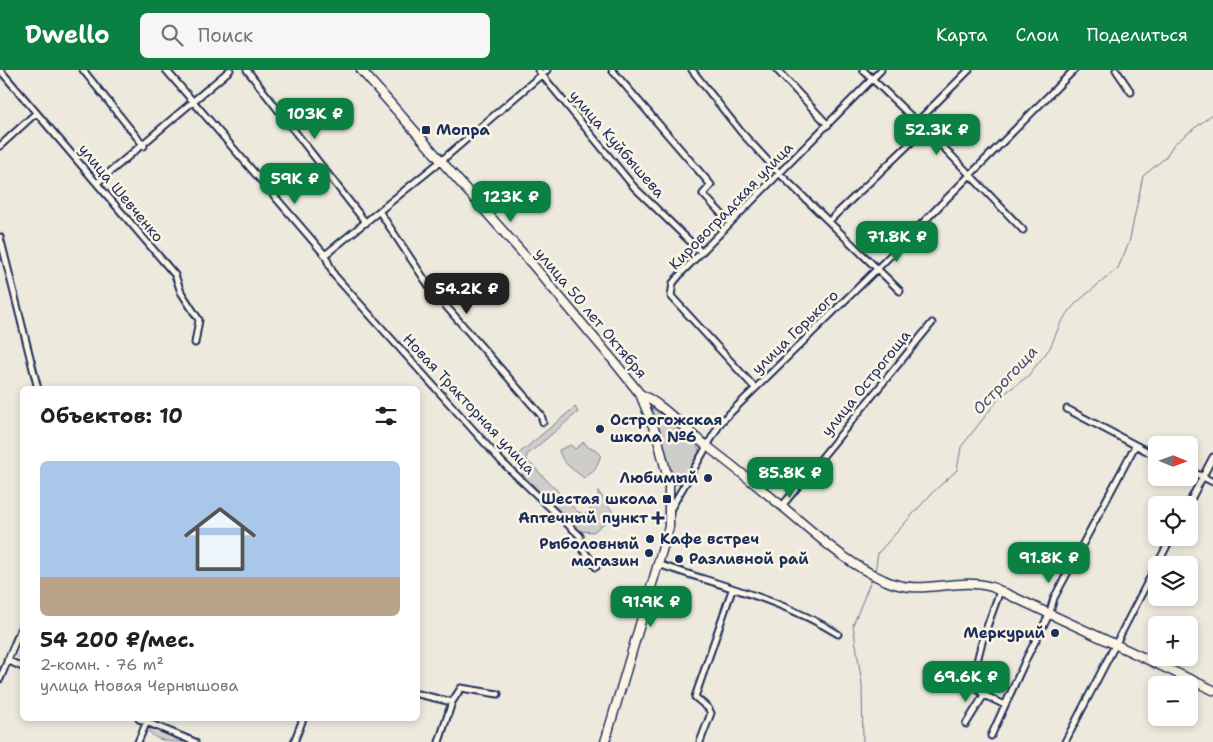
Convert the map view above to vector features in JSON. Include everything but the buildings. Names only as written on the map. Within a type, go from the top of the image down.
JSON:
[{"type":"main road","name":"улица 50 лет Октября","points":[[361,70],[532,264],[640,394],[657,436],[669,483],[669,528],[605,742]]},
{"type":"main road","points":[[640,394],[782,506],[834,551],[862,570],[884,580],[915,588],[968,583],[1000,590],[1049,615],[1213,690]]},
{"type":"street","name":"улица Шевченко","points":[[0,70],[175,275],[181,292],[199,320],[195,343]]},
{"type":"street","points":[[83,70],[144,146]]},
{"type":"street","name":"Новая Тракторная улица","points":[[166,70],[325,255],[334,275],[502,462],[580,536],[581,547],[596,567]]},
{"type":"street","points":[[98,183],[144,146],[230,70]]},
{"type":"street","points":[[247,70],[366,223]]},
{"type":"street","points":[[325,255],[441,161],[540,72],[547,70]]},
{"type":"street","points":[[612,70],[710,185],[703,194],[730,223]]},
{"type":"street","points":[[692,70],[741,132],[780,174],[900,291]]},
{"type":"street","points":[[777,70],[828,124]]},
{"type":"street","points":[[863,70],[1023,230]]},
{"type":"street","name":"Кировоградская улица","points":[[755,388],[671,296],[673,283],[701,252],[881,70]]},
{"type":"street","points":[[916,122],[969,70]]},
{"type":"street","name":"улица Горького","points":[[706,445],[721,422],[878,268],[1074,70]]},
{"type":"street","points":[[1116,70],[1131,92]]},
{"type":"street","name":"улица Куйбышева","points":[[540,72],[634,187],[701,252]]},
{"type":"street","points":[[0,146],[36,113]]},
{"type":"street","points":[[829,222],[924,130]]},
{"type":"street","points":[[379,211],[431,290],[540,415],[543,422]]},
{"type":"street","points":[[0,237],[37,386]]},
{"type":"street","name":"улица Острогоща","points":[[782,506],[932,323]]},
{"type":"street","points":[[1067,410],[1148,452]]},
{"type":"street","name":"улица 50 лет Октября","points":[[670,510],[706,445]]},
{"type":"street","points":[[991,736],[1027,657],[1049,615],[1054,598],[1135,446]]},
{"type":"street","points":[[1192,496],[1213,457]]},
{"type":"street","points":[[1198,475],[1213,482]]},
{"type":"street","points":[[658,564],[818,621],[838,634]]},
{"type":"street","points":[[1065,742],[1148,583]]},
{"type":"street","points":[[700,742],[711,713],[696,697],[732,590]]},
{"type":"street","points":[[1000,590],[982,640],[975,667],[974,685],[984,695],[1005,705]]},
{"type":"street","points":[[0,679],[20,631]]},
{"type":"street","points":[[7,660],[20,666]]},
{"type":"street","points":[[439,742],[452,702],[461,688],[498,694]]},
{"type":"street","points":[[420,694],[452,702]]},
{"type":"street","points":[[966,724],[984,695]]},
{"type":"street","points":[[138,742],[147,721]]},
{"type":"street","points":[[149,721],[195,742]]},
{"type":"street","points":[[294,742],[302,721]]},
{"type":"shaded area","points":[[649,405],[698,446],[699,452],[680,485],[674,484],[658,426]]},
{"type":"shaded area","points":[[575,407],[578,412],[527,455],[526,459],[578,512],[585,514],[598,502],[598,491],[615,515],[593,532],[580,531],[522,474],[527,467],[517,455]]},
{"type":"shaded area","points":[[584,442],[589,448],[595,449],[601,455],[595,470],[584,478],[562,459],[559,450],[571,445],[575,449]]},
{"type":"shaded area","points":[[151,728],[184,742],[160,739],[152,735],[149,731]]},
{"type":"waterway","name":"Острогоща","points":[[875,572],[878,553],[931,494],[957,470],[961,447],[1000,397],[1028,376],[1050,348],[1061,322],[1076,303],[1118,268],[1129,243],[1143,176],[1165,158],[1174,144],[1213,114]]},
{"type":"waterway","name":"Острогоща","points":[[863,742],[862,684],[853,625],[872,578]]},
{"type":"place","name":"Мопра","points":[[426,130]]},
{"type":"place","name":"Острогожская школа №6","points":[[600,429]]},
{"type":"place","name":"Любимый","points":[[708,478]]},
{"type":"place","name":"Шестая школа","points":[[667,499]]},
{"type":"place","name":"Аптечный пункт","points":[[658,518]]},
{"type":"place","name":"Кафе встреч","points":[[650,539]]},
{"type":"place","name":"Рыболовный магазин","points":[[649,553]]},
{"type":"place","name":"Разливной рай","points":[[679,559]]},
{"type":"place","name":"Меркурий","points":[[1055,633]]}]
